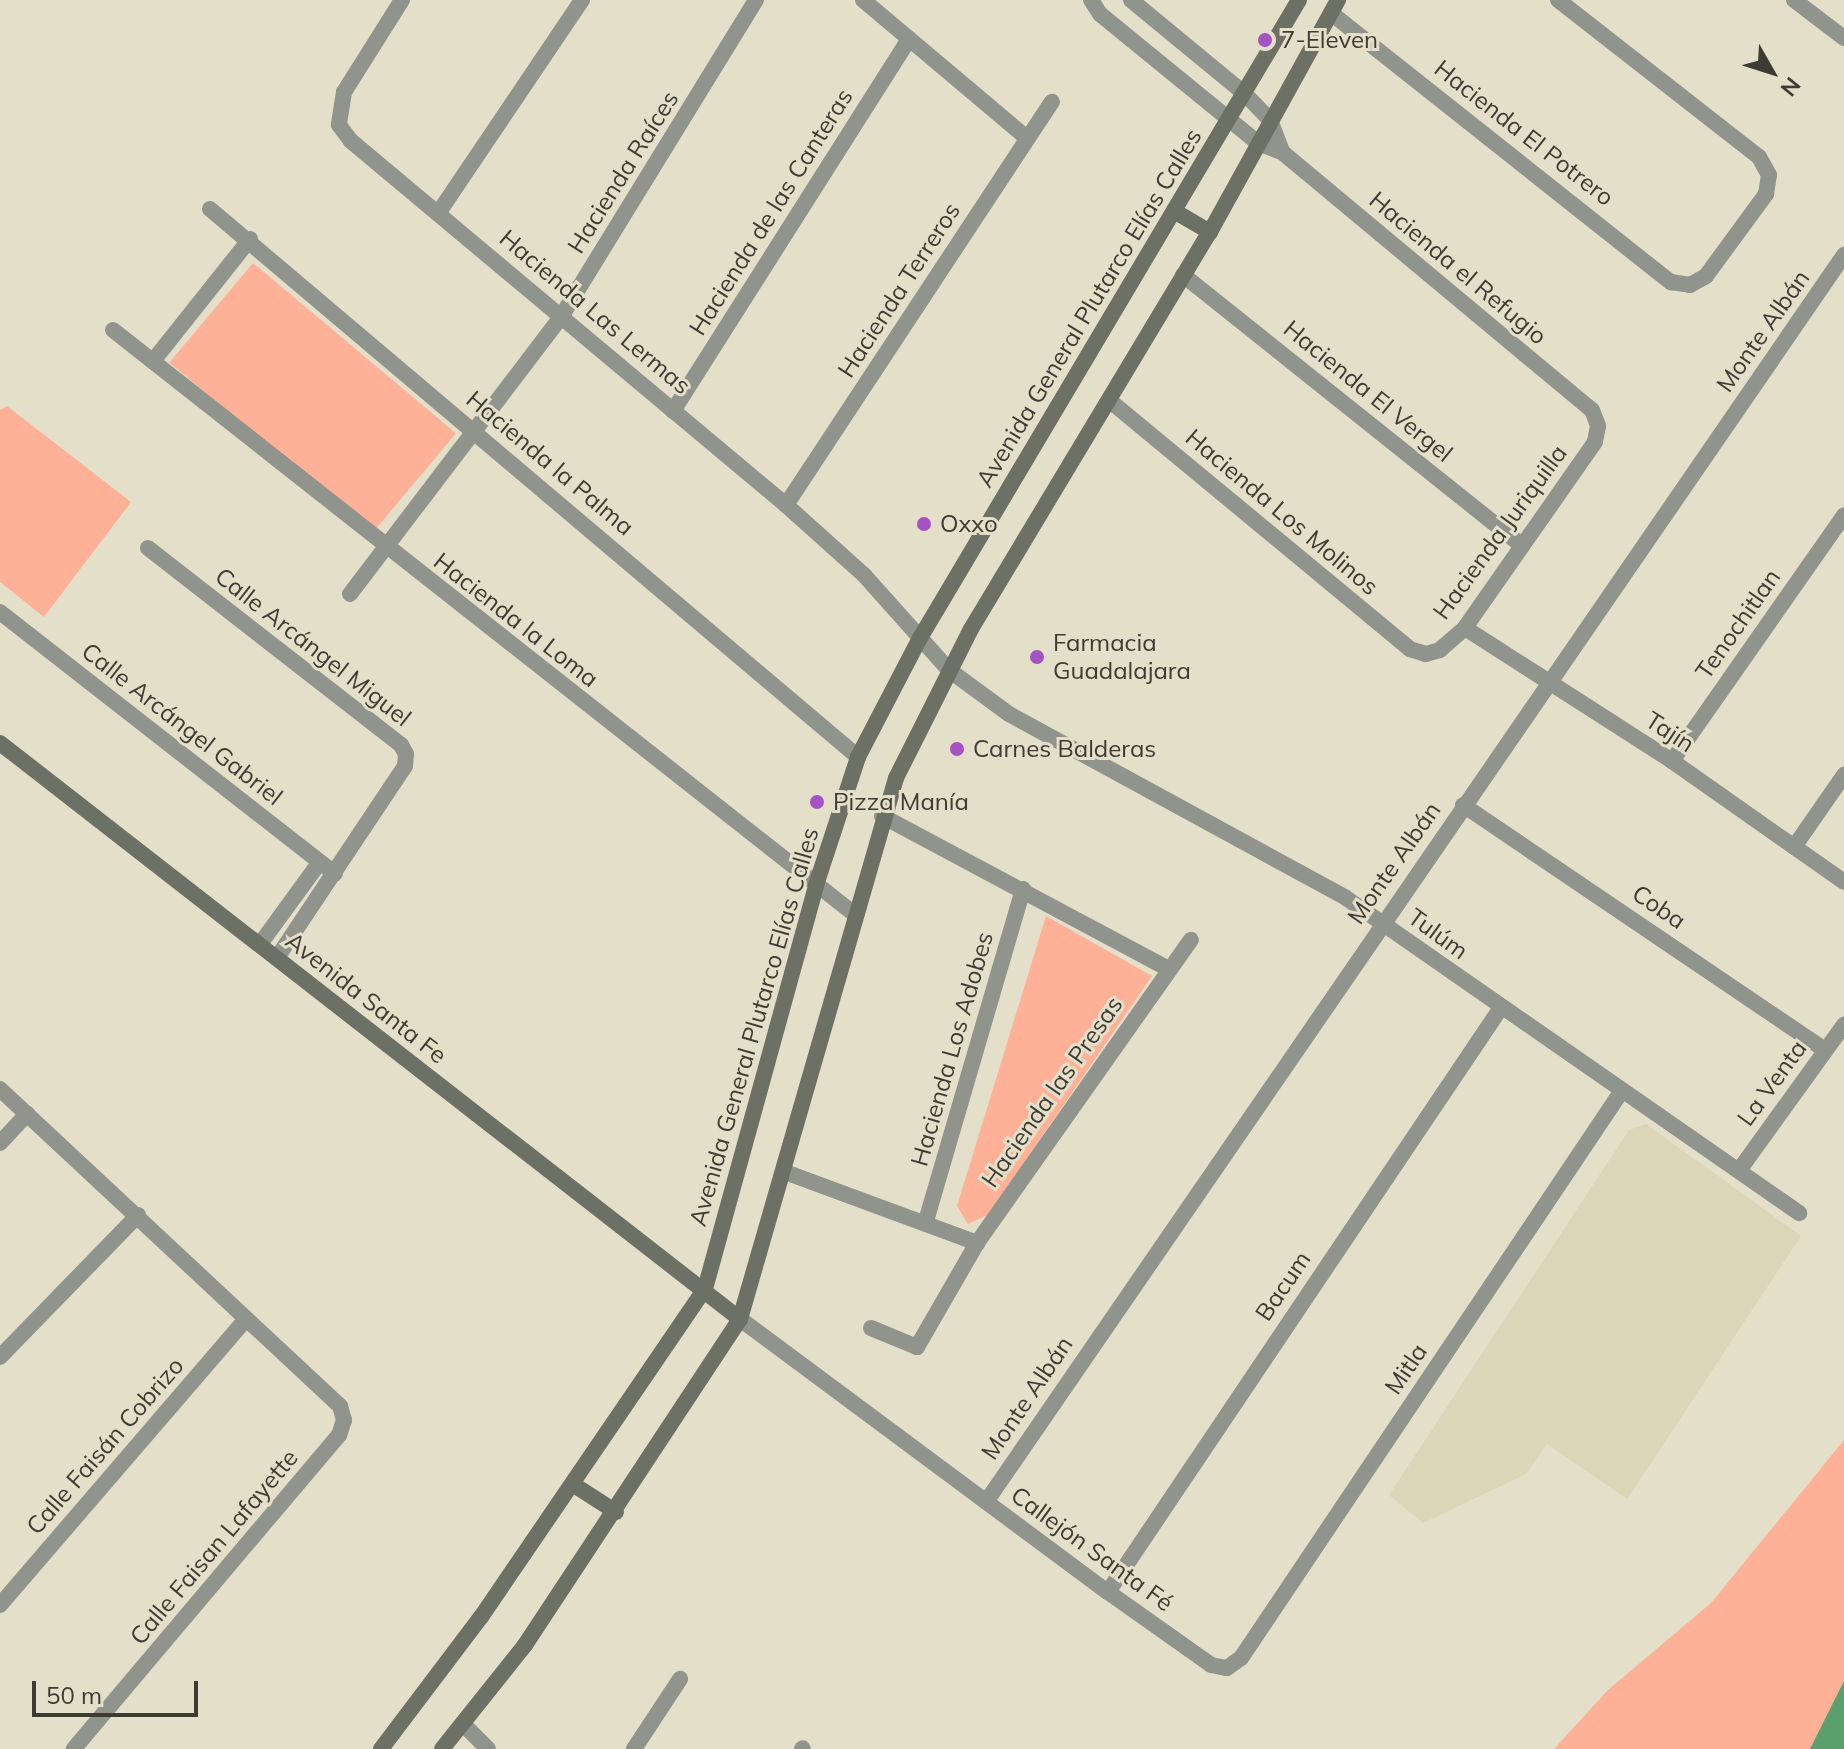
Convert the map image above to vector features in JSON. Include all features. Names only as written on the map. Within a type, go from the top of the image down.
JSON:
[{"type":"street","name":"Hacienda Las Lermas","points":[[402,0],[344,92],[339,125],[561,317],[786,505],[864,575],[920,638]]},
{"type":"street","points":[[439,212],[582,0]]},
{"type":"street","name":"Hacienda Raíces","points":[[350,594],[477,434],[561,317],[756,0]]},
{"type":"street","points":[[863,0],[1027,138]]},
{"type":"street","points":[[1131,0],[1244,93],[1270,120]]},
{"type":"street","name":"Avenida General Plutarco Elías Calles","points":[[381,1749],[574,1485],[705,1289],[816,885],[858,757],[920,638],[1299,0]]},
{"type":"street","name":"Hacienda El Potrero","points":[[1334,6],[1671,282],[1690,285],[1706,276],[1766,194],[1769,175],[1759,157],[1558,0]]},
{"type":"street","points":[[1794,0],[1844,38]]},
{"type":"street","name":"Hacienda el Refugio","points":[[1100,5],[1258,143],[1282,152],[1592,410],[1598,426]]},
{"type":"street","points":[[442,1749],[525,1645],[616,1512],[740,1319],[785,1172],[853,913],[882,816],[949,670],[1210,232],[1334,6]]},
{"type":"street","name":"Hacienda de las Canteras","points":[[673,411],[909,39]]},
{"type":"street","name":"Hacienda Terreros","points":[[786,505],[1052,102]]},
{"type":"street","name":"Hacienda el Refugio","points":[[1270,120],[1282,152]]},
{"type":"street","name":"Hacienda la Palma","points":[[210,209],[250,239],[858,757]]},
{"type":"street","points":[[1174,211],[1210,232]]},
{"type":"street","points":[[153,361],[250,239]]},
{"type":"street","name":"Monte Albán","points":[[986,1502],[1382,922],[1844,255]]},
{"type":"street","name":"Hacienda El Vergel","points":[[1183,275],[1521,545]]},
{"type":"street","name":"Hacienda la Loma","points":[[113,330],[387,550],[853,913]]},
{"type":"street","name":"Hacienda Los Molinos","points":[[1110,401],[1410,649],[1426,654]]},
{"type":"street","name":"Hacienda Juriquilla","points":[[1426,654],[1440,650],[1465,628],[1595,442],[1598,426]]},
{"type":"street","name":"Tenochitlan","points":[[1672,761],[1844,515]]},
{"type":"street","name":"Calle Arcángel Miguel","points":[[148,548],[401,745],[405,766],[277,958]]},
{"type":"street","name":"Calle Arcángel Gabriel","points":[[0,612],[335,874]]},
{"type":"street","name":"Tajín","points":[[1465,628],[1672,761],[1844,882]]},
{"type":"street","name":"Tulúm","points":[[920,638],[949,670],[983,699],[1308,874],[1382,922],[1500,1009],[1621,1092],[1740,1169],[1799,1213]]},
{"type":"street","name":"Avenida Santa Fe","points":[[0,743],[740,1319]]},
{"type":"street","points":[[1794,847],[1844,775]]},
{"type":"street","name":"Coba","points":[[1463,805],[1825,1050]]},
{"type":"street","points":[[882,816],[1167,968]]},
{"type":"street","points":[[260,944],[319,863]]},
{"type":"street","name":"Hacienda Los Adobes","points":[[926,1221],[1023,889]]},
{"type":"street","name":"Hacienda las Presas","points":[[871,1328],[917,1347],[977,1243],[1167,968],[1191,940]]},
{"type":"street","name":"Bacum","points":[[1108,1592],[1500,1009]]},
{"type":"street","name":"La Venta","points":[[1740,1169],[1844,1025]]},
{"type":"street","points":[[0,1089],[246,1319]]},
{"type":"street","name":"Mitla","points":[[1227,1668],[1241,1658],[1621,1092]]},
{"type":"street","points":[[0,1143],[27,1114]]},
{"type":"street","points":[[785,1172],[926,1221],[977,1243]]},
{"type":"street","points":[[0,1357],[138,1215]]},
{"type":"street","name":"Calle Faisan Lafayette","points":[[74,1749],[339,1435],[344,1420],[340,1406],[246,1319]]},
{"type":"street","name":"Calle Faisán Cobrizo","points":[[0,1605],[246,1319]]},
{"type":"street","name":"Callejón Santa Fé","points":[[740,1319],[1108,1592],[1211,1665],[1227,1668]]},
{"type":"street","points":[[574,1485],[616,1512]]},
{"type":"street","points":[[634,1749],[680,1679]]},
{"type":"street","points":[[463,1724],[488,1749]]},
{"type":"shaded area","points":[[253,263],[456,433],[372,533],[169,363]]},
{"type":"shaded area","points":[[7,406],[131,502],[44,617],[0,582],[0,410]]},
{"type":"shaded area","points":[[1046,916],[1152,976],[988,1215],[968,1224],[957,1206]]},
{"type":"shaded area","points":[[1646,1124],[1801,1236],[1627,1499],[1547,1444],[1526,1474],[1423,1523],[1389,1495],[1629,1130]]},
{"type":"shaded area","points":[[1844,1440],[1844,1749],[1554,1749],[1608,1690],[1711,1603]]},
{"type":"shaded area","points":[[1844,1681],[1844,1749],[1810,1749]]},
{"type":"place","name":"7-Eleven","points":[[1265,40]]},
{"type":"place","name":"Oxxo","points":[[924,524]]},
{"type":"place","name":"Farmacia Guadalajara","points":[[1037,657]]},
{"type":"place","name":"Carnes Balderas","points":[[957,749]]},
{"type":"place","name":"Pizza Manía","points":[[817,802]]}]
